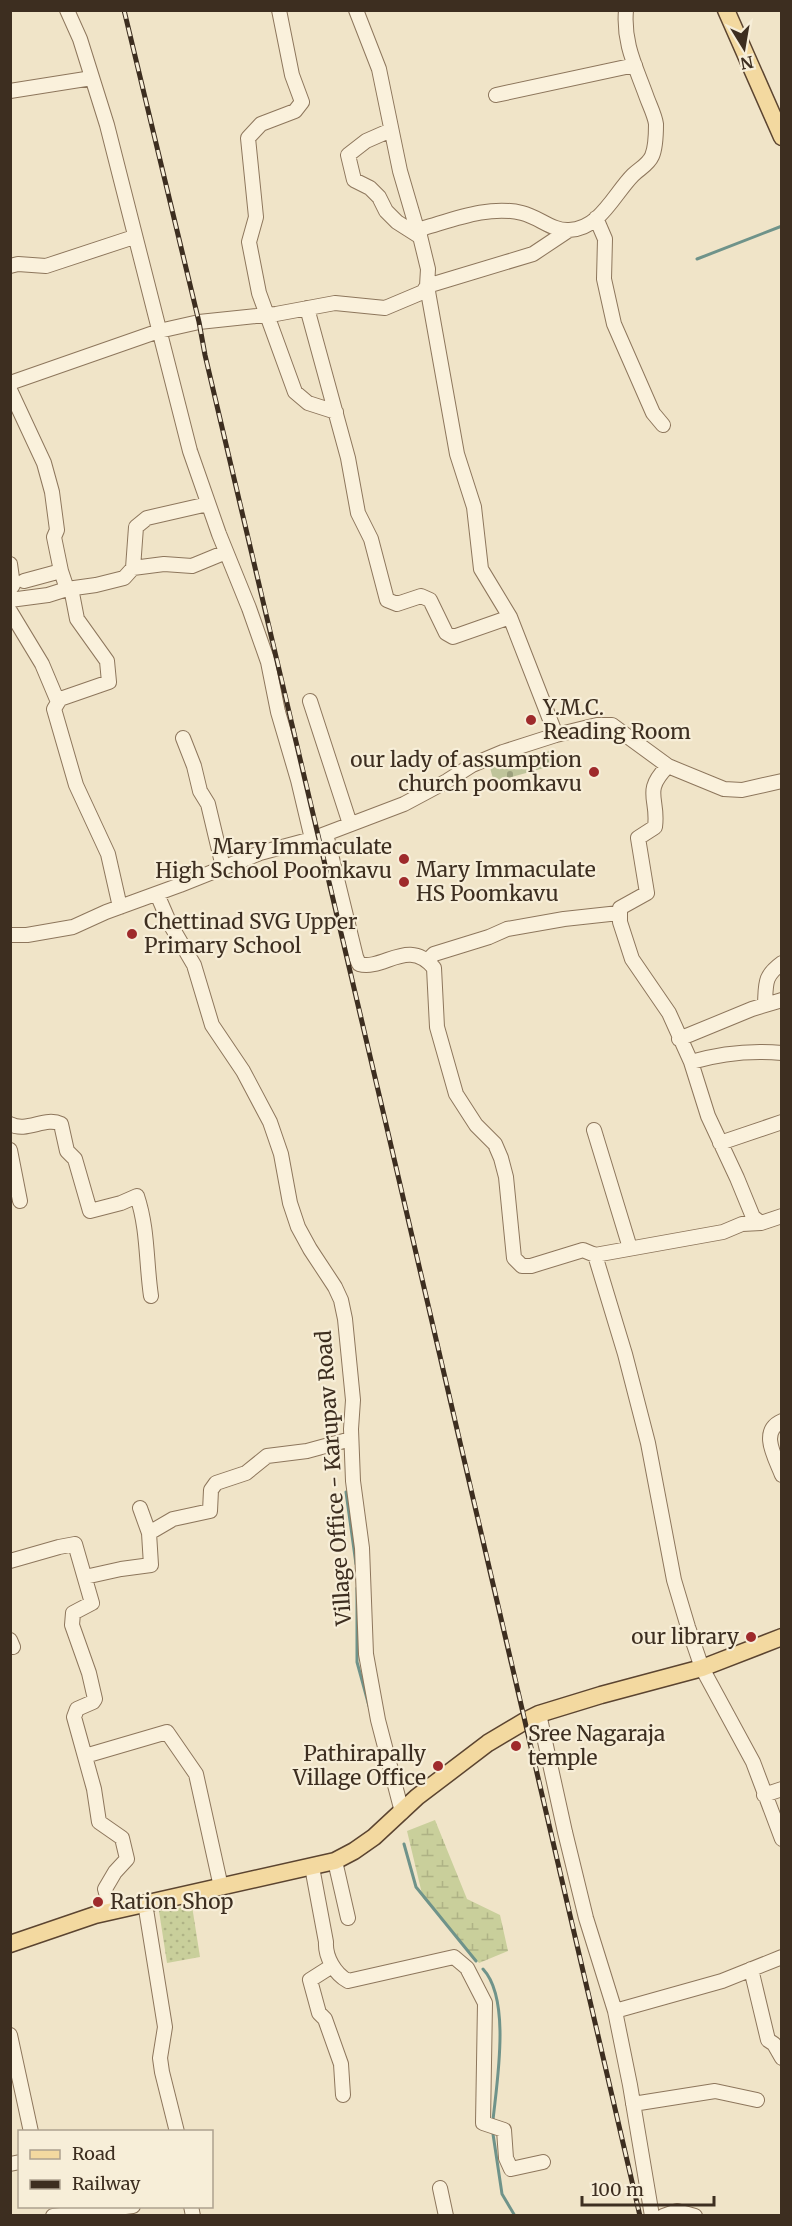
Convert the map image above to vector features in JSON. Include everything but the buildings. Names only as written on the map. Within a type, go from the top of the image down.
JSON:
[{"type":"main road","points":[[726,10],[778,118],[782,137]]},
{"type":"main road","points":[[10,1944],[111,1911],[334,1861],[374,1837],[417,1797],[488,1743],[539,1714],[702,1668],[782,1637]]},
{"type":"street","points":[[67,10],[80,39],[107,125],[190,451],[268,662],[278,712],[312,839]]},
{"type":"street","points":[[279,10],[292,75],[302,102],[295,111],[261,124],[248,138],[256,218],[249,243],[259,293],[295,392],[308,403],[336,412]]},
{"type":"street","points":[[356,10],[378,69],[400,171],[428,269],[427,286],[457,454],[474,507],[481,569],[510,617],[556,735]]},
{"type":"street","points":[[419,236],[419,232],[424,228],[501,210],[524,214],[557,229],[569,231],[579,229],[596,218],[634,174],[644,168],[652,155],[656,121],[625,36],[626,10]]},
{"type":"street","points":[[496,95],[635,65]]},
{"type":"street","points":[[10,91],[92,78]]},
{"type":"street","points":[[391,130],[366,141],[348,155],[354,180],[370,188],[397,222],[419,236]]},
{"type":"street","points":[[596,218],[605,239],[604,279],[614,324],[649,405],[663,425]]},
{"type":"street","points":[[10,383],[159,331],[200,322],[267,315],[335,303],[385,308],[423,292],[427,286],[533,254],[569,231]]},
{"type":"street","points":[[10,266],[18,264],[46,266],[134,237]]},
{"type":"street","points":[[307,308],[348,458],[358,513],[371,539],[387,600],[397,604],[422,596],[430,600],[446,633],[453,637],[510,617]]},
{"type":"street","points":[[10,390],[44,463],[52,492],[57,530],[54,537],[61,571],[69,588],[77,619],[107,661],[109,682],[60,699],[54,709],[73,774],[108,854],[120,907]]},
{"type":"street","points":[[10,600],[48,595],[69,588],[96,585],[124,578],[133,568],[136,527],[147,518],[208,504]]},
{"type":"street","points":[[133,568],[164,564],[192,566],[226,552]]},
{"type":"street","points":[[10,564],[13,585],[10,590]]},
{"type":"street","points":[[24,581],[61,571]]},
{"type":"street","points":[[10,611],[42,664],[58,702]]},
{"type":"street","points":[[310,701],[350,824]]},
{"type":"street","points":[[10,935],[27,935],[72,927],[260,853],[312,839],[418,798],[483,761],[556,735],[597,725],[612,725],[668,766],[724,789],[742,790],[782,781]]},
{"type":"street","points":[[183,738],[194,766],[200,791],[208,804],[223,867]]},
{"type":"street","points":[[668,766],[657,777],[652,788],[655,827],[638,838],[647,893],[640,899],[620,908],[619,913],[632,959],[669,1013],[691,1062],[708,1116],[753,1217],[761,1223]]},
{"type":"street","points":[[326,834],[359,964],[367,966],[398,957],[415,955],[427,961],[434,968],[437,1027],[456,1094],[476,1125],[495,1144],[501,1158],[506,1178],[514,1258],[522,1266],[531,1266],[583,1250],[595,1255],[723,1232],[742,1224],[761,1223],[782,1216]]},
{"type":"street","name":"Village Office - Karupav Road","points":[[158,894],[170,924],[194,966],[212,1025],[243,1071],[270,1122],[298,1227],[331,1279],[340,1300],[345,1319],[353,1401],[352,1481],[364,1575],[368,1664],[378,1720],[402,1812]]},
{"type":"street","points":[[427,961],[434,954],[507,929],[564,919],[619,913]]},
{"type":"street","points":[[765,1004],[766,980],[770,971],[782,963]]},
{"type":"street","points":[[679,1039],[765,1004],[782,1000]]},
{"type":"street","points":[[691,1062],[716,1054],[733,1052],[782,1053]]},
{"type":"street","points":[[10,1124],[24,1127],[54,1120],[61,1124],[67,1151],[75,1159],[90,1211],[122,1203],[137,1196],[142,1210],[148,1252],[151,1296]]},
{"type":"street","points":[[720,1143],[782,1122]]},
{"type":"street","points":[[594,1130],[630,1248]]},
{"type":"street","points":[[10,1150],[20,1201]]},
{"type":"street","points":[[595,1255],[625,1354],[648,1443],[674,1580],[702,1668],[753,1762],[782,1839]]},
{"type":"street","points":[[782,1421],[771,1428],[770,1432],[771,1444],[782,1474]]},
{"type":"street","points":[[149,1533],[173,1519],[210,1511],[211,1490],[216,1483],[246,1473],[267,1456],[307,1450],[351,1439]]},
{"type":"street","points":[[85,1577],[152,1565],[149,1533],[140,1508]]},
{"type":"street","points":[[10,1561],[59,1546],[75,1544],[85,1577],[92,1603],[75,1611],[72,1615],[72,1625],[89,1673],[95,1699],[77,1709],[74,1717],[94,1789],[99,1822],[122,1838],[127,1859],[115,1872],[105,1889],[111,1911]]},
{"type":"street","points":[[539,1714],[586,1918],[615,2011],[652,2216]]},
{"type":"street","points":[[85,1756],[167,1732],[196,1774],[221,1887]]},
{"type":"street","points":[[764,1795],[782,1789]]},
{"type":"street","points":[[334,1861],[348,1918]]},
{"type":"street","points":[[312,1867],[326,1948],[332,1966],[348,1982],[454,1957],[467,1968],[485,2003],[483,2123],[504,2130],[506,2158],[511,2169],[543,2163]]},
{"type":"street","points":[[145,1903],[165,2027],[160,2058],[176,2130]]},
{"type":"street","points":[[615,2011],[722,1981],[782,1957]]},
{"type":"street","points":[[332,1966],[310,1980],[319,2013],[325,2019],[341,2064],[343,2095]]},
{"type":"street","points":[[751,1969],[768,2040],[774,2044],[782,2058]]},
{"type":"street","points":[[10,2035],[31,2130]]},
{"type":"street","points":[[633,2104],[716,2091],[757,2100]]},
{"type":"street","points":[[440,2188],[446,2216]]},
{"type":"street","points":[[56,2212],[108,2208]]},
{"type":"street","points":[[663,2216],[677,2211],[695,2216]]},
{"type":"green space","points":[[550,751],[555,765],[494,782],[490,768]]},
{"type":"green space","points":[[435,1820],[467,1899],[500,1915],[508,1951],[479,1963],[423,1898],[407,1831]]},
{"type":"green space","points":[[192,1906],[200,1957],[167,1963],[159,1911]]},
{"type":"waterway","points":[[697,259],[782,226]]},
{"type":"waterway","points":[[346,1492],[356,1564]]},
{"type":"waterway","points":[[357,1588],[357,1662],[369,1706]]},
{"type":"waterway","points":[[404,1844],[416,1887],[476,1961]]},
{"type":"waterway","points":[[483,1969],[492,1983],[500,2020],[499,2063],[493,2120]]},
{"type":"waterway","points":[[493,2134],[502,2194],[515,2216]]},
{"type":"railway","points":[[124,10],[199,322],[640,2216]]},
{"type":"place","name":"Y.M.C. Reading Room","points":[[531,720]]},
{"type":"place","name":"our lady of assumption church poomkavu","points":[[594,772]]},
{"type":"place","name":"Mary Immaculate High School Poomkavu","points":[[404,859]]},
{"type":"place","name":"Mary Immaculate HS Poomkavu","points":[[404,882]]},
{"type":"place","name":"Chettinad SVG Upper Primary School","points":[[132,934]]},
{"type":"place","name":"our library","points":[[751,1637]]},
{"type":"place","name":"Sree Nagaraja temple","points":[[516,1746]]},
{"type":"place","name":"Pathirapally Village Office","points":[[438,1766]]},
{"type":"place","name":"Ration Shop","points":[[98,1902]]}]
